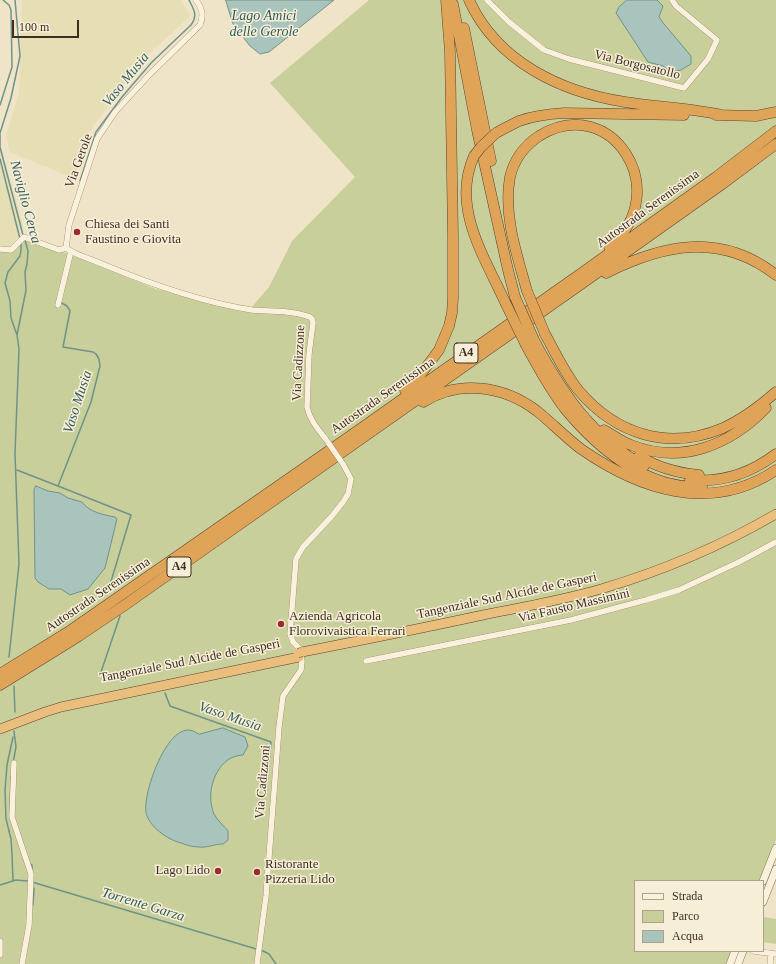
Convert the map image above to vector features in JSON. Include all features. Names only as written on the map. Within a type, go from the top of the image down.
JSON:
[{"type":"highway","points":[[352,440],[375,411],[422,374],[442,344],[452,313],[453,237],[450,52],[446,0]]},
{"type":"highway","points":[[452,0],[479,137],[508,270],[521,294]]},
{"type":"highway","points":[[458,0],[513,268],[536,339],[561,388],[574,406],[612,445],[630,458],[659,473],[699,481],[731,477],[761,464],[776,454]]},
{"type":"highway","points":[[469,0],[481,23],[503,48],[522,64],[551,80],[582,92],[605,98],[722,115]]},
{"type":"highway","points":[[776,112],[756,116],[564,113],[532,117],[519,121],[496,133],[481,147],[474,156],[466,186],[469,218],[477,242],[505,302],[586,399],[611,420],[636,433],[647,436],[666,439],[683,438],[709,433],[724,427],[752,411],[776,392]]},
{"type":"highway","points":[[521,294],[508,205],[510,177],[519,156],[534,139],[552,130],[571,126],[592,128],[615,140],[630,160],[637,184],[635,209],[629,224],[618,239],[584,272]]},
{"type":"highway","name":"Autostrada Serenissima","points":[[0,685],[92,627],[716,177],[776,131]]},
{"type":"highway","name":"Autostrada Serenissima","points":[[0,674],[68,632],[580,285],[776,144]]},
{"type":"highway","points":[[580,285],[640,258],[693,246],[717,247],[736,252],[753,259],[776,275]]},
{"type":"highway","points":[[536,339],[578,402],[604,430],[629,450],[647,461],[675,471],[692,474],[712,474],[738,469],[758,459],[776,446]]},
{"type":"highway","points":[[536,339],[538,368],[566,410],[608,451],[625,464],[641,473],[658,480],[683,486],[712,487],[733,484],[752,477],[776,462]]},
{"type":"highway","points":[[352,440],[376,432],[425,400],[437,395],[451,390],[479,388],[506,394],[525,403],[538,412],[580,448],[600,461],[630,478],[664,489],[693,494],[720,493],[742,488],[756,482],[776,470]]},
{"type":"highway","points":[[604,430],[630,445],[648,450],[666,453],[689,452],[711,446],[734,434],[761,413],[776,397]]},
{"type":"highway","name":"Tangenziale Sud Alcide de Gasperi","points":[[0,729],[61,707],[600,589],[682,560],[730,539],[776,514]]},
{"type":"highway","name":"Tangenziale Sud Alcide de Gasperi","points":[[0,724],[42,707],[82,696],[487,620],[602,594],[656,576],[707,556],[776,520]]},
{"type":"street","name":"Via Gerole","points":[[58,305],[68,250],[69,225],[97,139],[112,117],[150,74],[200,25],[202,11],[196,0]]},
{"type":"street","name":"Via Borgosatollo","points":[[487,0],[509,22],[544,50],[596,67],[684,88],[708,59],[717,40],[676,6],[672,0]]},
{"type":"street","points":[[0,249],[11,250],[24,237],[59,250],[68,250]]},
{"type":"street","name":"Via Cadizzone","points":[[68,250],[78,256],[95,261],[152,284],[214,302],[253,310],[293,313],[307,316],[312,319],[313,323],[308,354],[307,407],[312,421],[325,438]]},
{"type":"street","name":"Via Cadizzoni","points":[[256,964],[266,896],[279,727],[283,696],[301,670],[302,661],[299,648],[293,642],[290,634],[296,559],[303,547],[343,502],[348,494],[351,479],[343,464],[325,438]]},
{"type":"street","name":"Via Fausto Massimini","points":[[366,661],[570,620],[646,600],[679,590],[739,562],[776,542]]},
{"type":"street","points":[[14,763],[12,817],[31,874],[29,925],[22,964]]},
{"type":"street","points":[[763,880],[776,848]]},
{"type":"street","points":[[764,899],[776,869]]},
{"type":"street","points":[[0,941],[0,955]]},
{"type":"street","points":[[730,964],[735,952]]},
{"type":"street","points":[[738,964],[743,952]]},
{"type":"street","points":[[760,952],[774,954],[770,964]]},
{"type":"shaded area","points":[[22,0],[181,0],[190,16],[143,59],[89,132],[75,179],[10,152],[6,135],[19,94]]},
{"type":"shaded area","points":[[0,145],[23,225],[11,251],[0,248]]},
{"type":"green space","points":[[369,0],[776,0],[776,840],[760,880],[634,880],[634,952],[732,952],[727,964],[0,964],[0,247],[12,250],[28,238],[156,289],[251,308],[269,287],[292,241],[355,177],[270,83]]},
{"type":"green space","points":[[764,917],[776,919],[776,944],[764,942]]},
{"type":"water","name":"Lago Amici delle Gerole","points":[[226,0],[334,0],[269,52],[260,54],[250,46],[233,24]]},
{"type":"water","points":[[627,0],[657,0],[663,6],[659,17],[691,56],[691,64],[681,70],[671,72],[663,66],[648,62],[616,13],[619,7]]},
{"type":"water","points":[[36,486],[48,491],[60,493],[68,498],[82,502],[93,511],[115,517],[117,519],[105,568],[88,589],[70,595],[61,589],[49,589],[38,582],[35,578],[34,490]]},
{"type":"water","points":[[223,728],[245,737],[248,746],[243,755],[233,757],[225,762],[220,768],[211,791],[214,814],[228,831],[228,840],[223,844],[194,847],[170,839],[159,832],[150,822],[146,812],[148,791],[157,764],[171,740],[179,733],[189,730],[199,734]]},
{"type":"waterway","points":[[0,105],[12,67],[11,10],[9,5],[3,0]]},
{"type":"waterway","name":"Naviglio Cerca","points":[[0,133],[11,98],[20,56],[15,0]]},
{"type":"waterway","name":"Vaso Musia","points":[[80,181],[96,132],[122,97],[152,62],[191,25],[195,15],[189,0]]},
{"type":"waterway","name":"Naviglio Cerca","points":[[0,134],[0,147],[23,235]]},
{"type":"waterway","name":"Naviglio Cerca","points":[[0,159],[20,239]]},
{"type":"waterway","name":"Naviglio Cerca","points":[[9,657],[19,564],[15,454],[19,349],[17,335],[26,290],[25,272],[28,251],[25,240]]},
{"type":"waterway","points":[[17,335],[11,318],[10,301],[5,283],[8,272],[20,256],[21,243]]},
{"type":"waterway","name":"Vaso Musia","points":[[60,302],[67,306],[70,311],[63,347],[93,352],[99,359],[100,366],[91,402],[58,486],[131,515],[109,588]]},
{"type":"waterway","name":"Vaso Musia","points":[[17,470],[58,486]]},
{"type":"waterway","name":"Vaso Musia","points":[[120,616],[101,672],[102,674],[110,678],[115,678],[158,668]]},
{"type":"waterway","name":"Naviglio Cerca","points":[[14,686],[15,712]]},
{"type":"waterway","name":"Vaso Musia","points":[[165,693],[170,706],[271,742],[266,794]]},
{"type":"waterway","name":"Naviglio Cerca","points":[[13,763],[16,747],[14,731]]},
{"type":"waterway","name":"Naviglio Cerca","points":[[13,737],[7,765],[5,790],[6,819],[11,839],[13,880]]},
{"type":"waterway","name":"Naviglio Cerca","points":[[10,810],[11,776]]},
{"type":"waterway","name":"Naviglio Cerca","points":[[29,863],[32,865],[32,870]]},
{"type":"waterway","name":"Torrente Garza","points":[[0,885],[16,880],[28,881]]},
{"type":"waterway","name":"Torrente Garza","points":[[32,882],[263,951],[269,954],[276,964]]},
{"type":"waterway","name":"Naviglio Cerca","points":[[33,905],[34,888]]},
{"type":"place","name":"Chiesa dei Santi Faustino e Giovita","points":[[77,232]]},
{"type":"place","name":"Azienda Agricola Florovivaistica Ferrari","points":[[281,624]]},
{"type":"place","name":"Lago Lido","points":[[218,871]]},
{"type":"place","name":"Ristorante Pizzeria Lido","points":[[257,872]]}]
